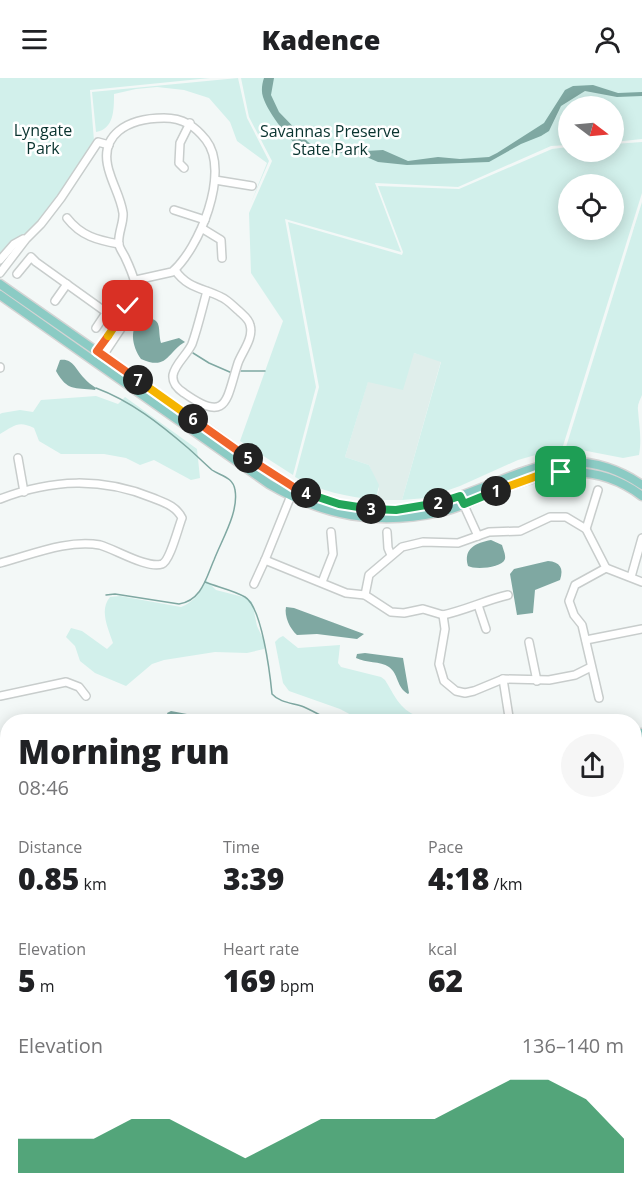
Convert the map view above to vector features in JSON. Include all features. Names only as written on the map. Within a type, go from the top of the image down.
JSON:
[{"type":"main road","points":[[0,284],[98,357]]},
{"type":"main road","points":[[0,295],[98,357],[250,459],[293,492],[339,504],[377,510],[427,506],[462,500],[537,476],[561,472],[604,476],[642,496]]},
{"type":"main road","points":[[462,500],[516,473],[543,465],[561,463],[577,462],[606,467],[623,473],[642,484]]},
{"type":"street","points":[[98,357],[121,323],[134,309],[136,301],[136,280],[119,244],[123,215],[107,161],[109,145],[114,133],[128,124],[164,118],[190,123],[209,143],[214,159],[215,180],[203,229],[175,270],[165,275],[136,280]]},
{"type":"street","points":[[184,168],[179,163],[179,147],[190,123]]},
{"type":"street","points":[[0,273],[61,198],[98,142],[109,145]]},
{"type":"street","points":[[215,180],[252,186]]},
{"type":"street","points":[[174,210],[205,220]]},
{"type":"street","points":[[67,218],[74,228],[83,234],[94,239],[119,244]]},
{"type":"street","points":[[203,229],[221,240],[222,258]]},
{"type":"street","points":[[0,260],[14,244],[26,239]]},
{"type":"street","points":[[17,274],[32,257],[121,323]]},
{"type":"street","points":[[175,270],[186,283],[207,291],[227,300],[247,318],[250,325],[250,335],[238,362],[228,398],[216,407],[201,404],[180,390],[173,380],[174,370],[192,342],[207,291]]},
{"type":"street","points":[[55,301],[67,284]]},
{"type":"street","points":[[96,328],[106,313]]},
{"type":"street","points":[[18,458],[24,492]]},
{"type":"street","points":[[0,499],[74,482],[101,483],[134,491],[173,506],[182,519],[167,561],[160,565],[150,564],[100,545],[51,549],[0,563]]},
{"type":"street","points":[[586,528],[598,490]]},
{"type":"street","points":[[254,584],[293,492]]},
{"type":"street","points":[[462,500],[478,536]]},
{"type":"street","points":[[365,595],[369,575],[391,555],[409,544],[458,543],[489,532],[520,531],[542,519],[558,516],[576,521],[586,528],[606,568],[642,582]]},
{"type":"street","points":[[322,582],[333,554],[331,532]]},
{"type":"street","points":[[387,532],[387,544],[391,555]]},
{"type":"street","points":[[631,577],[642,538]]},
{"type":"street","points":[[265,560],[346,593],[365,595],[391,612],[404,613],[423,609],[443,615],[508,595]]},
{"type":"street","points":[[599,698],[582,625],[574,615],[569,602],[575,585],[606,568]]},
{"type":"street","points":[[478,605],[486,629]]},
{"type":"street","points":[[443,615],[445,637],[439,664],[444,681],[449,687],[465,693],[503,679],[537,681],[575,675],[591,667]]},
{"type":"street","points":[[586,640],[642,628]]},
{"type":"street","points":[[529,642],[537,681]]},
{"type":"street","points":[[503,679],[508,714]]},
{"type":"street","points":[[0,696],[66,682],[79,687],[86,696]]},
{"type":"shaded area","points":[[264,78],[274,78],[271,95],[279,112],[308,142],[317,148],[383,150],[408,161],[438,157],[460,159],[489,157],[544,123],[558,101],[558,112],[549,131],[489,162],[407,165],[378,162],[362,155],[344,153],[306,154],[275,120],[262,95]]},
{"type":"shaded area","points":[[593,85],[618,93],[642,92],[642,96],[612,96],[585,91],[577,96],[561,96],[565,90],[573,86]]},
{"type":"shaded area","points":[[143,318],[150,318],[157,322],[161,343],[179,338],[185,342],[162,362],[141,359],[135,348],[133,332],[135,326]]},
{"type":"shaded area","points":[[414,353],[441,361],[402,500],[376,500],[379,489],[369,465],[345,457],[368,381]]},
{"type":"shaded area","points":[[60,360],[71,363],[96,388],[95,390],[72,387],[64,382],[56,371]]},
{"type":"shaded area","points":[[491,540],[502,545],[505,554],[503,562],[488,567],[468,566],[467,555],[472,547]]},
{"type":"shaded area","points":[[548,561],[560,566],[562,572],[560,580],[535,590],[533,613],[517,615],[510,574],[514,569]]},
{"type":"shaded area","points":[[286,607],[364,634],[357,639],[317,634],[297,635],[288,622]]},
{"type":"shaded area","points":[[357,654],[403,658],[409,693],[401,688],[389,667],[356,658]]},
{"type":"shaded area","points":[[171,711],[187,714],[167,714]]},
{"type":"green space","name":"Lyngate Park","points":[[0,78],[210,78],[90,90],[94,141],[52,205],[34,227],[20,237],[0,258]]},
{"type":"green space","points":[[238,78],[247,118],[269,161],[250,205],[267,163],[237,141],[230,122],[209,98],[184,90],[157,87],[114,94],[110,123],[96,132],[92,92]]},
{"type":"green space","name":"Savannas Preserve State Park","points":[[241,78],[642,78],[642,139],[624,141],[624,96],[558,96],[558,146],[551,146],[458,187],[375,183],[401,252],[285,219],[316,387],[293,475],[240,441],[283,321],[251,273],[249,213],[272,161],[249,117]]},
{"type":"green space","points":[[642,142],[642,193],[563,446],[570,450],[546,452],[518,460],[460,486],[426,498],[402,500],[441,362],[414,353],[403,390],[368,382],[345,457],[369,465],[379,485],[376,500],[334,493],[295,477],[319,387],[288,222],[402,255],[403,252],[378,186],[459,189],[558,148],[558,162],[624,162],[624,143]]},
{"type":"green space","points":[[642,202],[642,395],[638,408],[640,449],[639,455],[623,458],[566,447]]},
{"type":"green space","points":[[96,396],[118,404],[125,397],[197,449],[200,478],[191,480],[154,460],[140,465],[126,458],[104,454],[61,454],[39,441],[34,428],[24,424],[16,425],[0,434],[0,414],[2,413],[20,410],[33,412],[41,400]]},
{"type":"green space","points":[[206,580],[216,590],[247,598],[252,602],[257,626],[265,643],[264,649],[247,653],[215,652],[164,660],[152,664],[126,686],[95,673],[80,661],[75,646],[66,637],[71,628],[82,631],[107,649],[113,643],[105,613],[110,597],[120,596],[181,607],[196,596]]},
{"type":"green space","points":[[283,636],[298,648],[340,645],[338,663],[341,667],[381,677],[398,701],[413,714],[349,714],[289,691],[283,683],[275,642]]},
{"type":"waterway","points":[[193,353],[232,373]]},
{"type":"waterway","points":[[241,371],[265,371]]},
{"type":"waterway","points":[[96,388],[121,399],[145,414],[212,470],[232,482],[236,498],[229,525],[205,581],[193,598],[179,604],[115,594],[106,595]]},
{"type":"waterway","points":[[205,582],[245,597],[251,603],[264,642],[272,694],[283,701],[304,707],[317,714]]},
{"type":"route","points":[[128,306],[97,351],[276,477],[323,500],[377,510],[427,506],[460,496],[464,504],[537,476],[561,472]]}]
